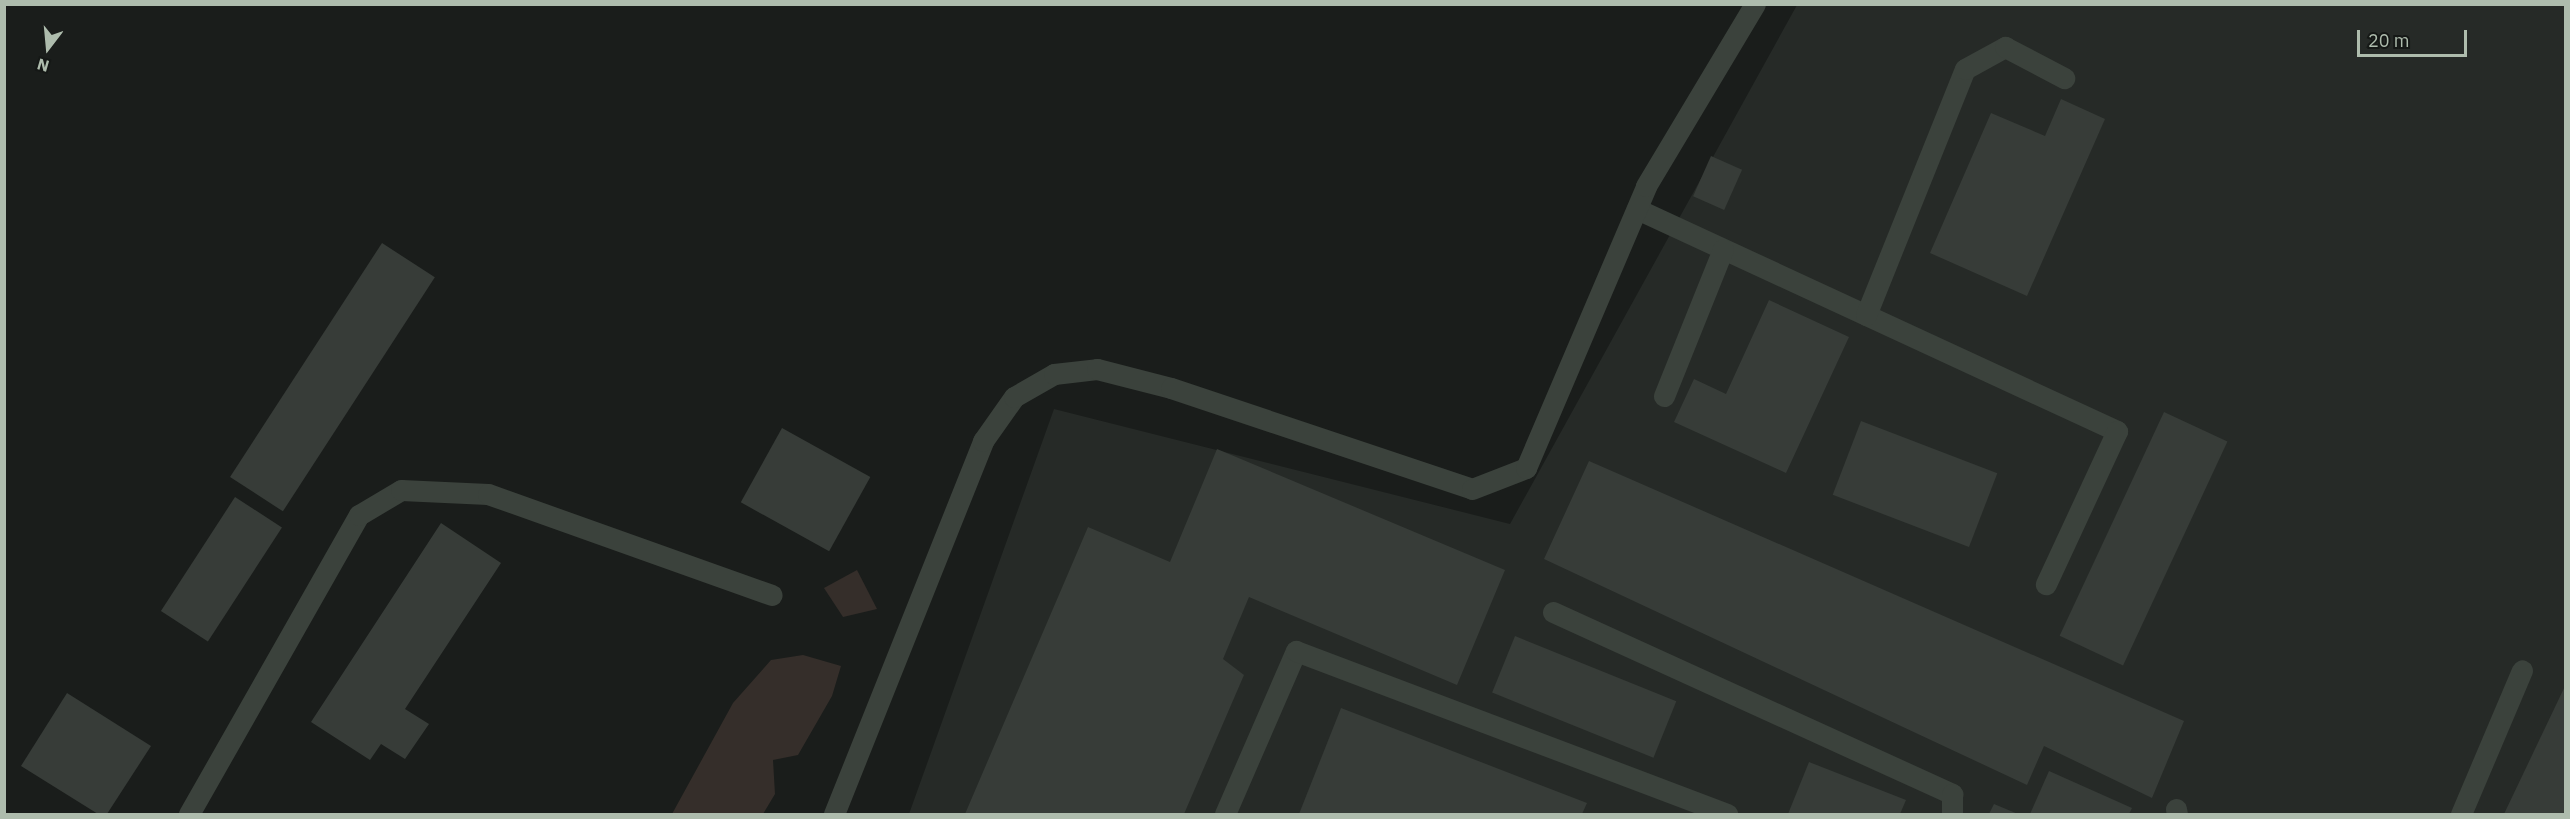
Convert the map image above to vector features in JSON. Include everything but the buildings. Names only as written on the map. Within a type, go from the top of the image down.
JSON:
[{"type":"lane","points":[[834,814],[983,441],[1014,397],[1054,374],[1097,369],[1171,388],[1472,489],[1526,468],[1636,209],[1755,4]]},
{"type":"lane","points":[[1866,315],[1965,69],[2005,47],[2064,78]]},
{"type":"lane","points":[[1636,209],[2117,431],[2046,584]]},
{"type":"lane","points":[[1665,396],[1723,249]]},
{"type":"lane","points":[[189,814],[359,515],[401,490],[488,495],[772,595]]},
{"type":"lane","points":[[1553,612],[1952,794],[1952,814]]},
{"type":"lane","points":[[1225,814],[1296,651],[1727,814]]},
{"type":"lane","points":[[2461,814],[2522,670]]},
{"type":"shaded area","points":[[1797,5],[2565,5],[2565,814],[909,814],[1054,409],[1510,524]]},
{"type":"shaded area","points":[[857,570],[877,609],[843,617],[824,588]]},
{"type":"shaded area","points":[[803,655],[841,666],[832,696],[798,755],[773,760],[775,794],[763,814],[672,814],[733,703],[771,660]]}]
